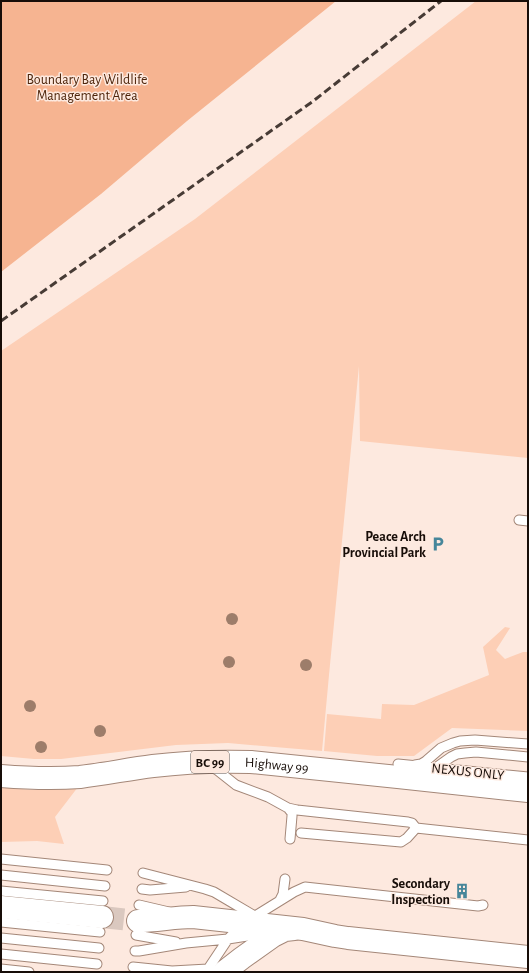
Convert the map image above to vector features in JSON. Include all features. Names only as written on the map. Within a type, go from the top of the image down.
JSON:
[{"type":"highway","name":"BC 99","points":[[1,763],[27,766],[56,765],[193,748],[231,748],[317,756],[415,769]]},
{"type":"highway","name":"Highway 99","points":[[1,776],[38,778],[80,777],[153,766],[219,761],[415,769],[528,791]]},
{"type":"highway","points":[[1,907],[102,917]]},
{"type":"highway","points":[[138,920],[146,921],[182,917],[250,919],[288,928],[348,938],[526,956]]},
{"type":"highway","points":[[213,971],[242,958],[273,936],[288,928]]},
{"type":"lane","name":"NEXUS ONLY","points":[[415,769],[441,748],[460,740],[528,744]]},
{"type":"lane","points":[[415,769],[465,752],[528,757]]},
{"type":"lane","points":[[194,762],[202,763],[213,768],[236,786],[268,797],[288,808],[408,822],[412,823],[416,828],[528,840]]},
{"type":"lane","name":"NEXUS ONLY","points":[[415,769],[528,778]]},
{"type":"lane","points":[[288,808],[292,813],[290,839]]},
{"type":"lane","points":[[301,833],[401,842],[416,828]]},
{"type":"lane","points":[[1,859],[107,870]]},
{"type":"lane","points":[[143,874],[214,892],[250,919]]},
{"type":"lane","points":[[1,875],[105,886]]},
{"type":"lane","points":[[280,900],[283,894],[285,879]]},
{"type":"lane","points":[[142,889],[150,890],[198,887]]},
{"type":"lane","points":[[133,967],[172,971],[213,971],[228,939],[250,919],[294,892],[305,888],[478,906],[483,905]]},
{"type":"lane","points":[[1,891],[74,914]]},
{"type":"lane","points":[[1,922],[74,914]]},
{"type":"lane","points":[[138,920],[176,942],[186,943]]},
{"type":"lane","points":[[135,951],[186,943],[228,939],[288,928]]},
{"type":"lane","points":[[1,938],[98,948]]},
{"type":"lane","points":[[1,954],[97,964]]},
{"type":"lane","points":[[1,969],[29,972]]},
{"type":"shaded area","name":"Boundary Bay Wildlife Management Area","points":[[1,1],[336,1],[187,121],[101,194],[1,272]]},
{"type":"shaded area","points":[[476,1],[528,1],[528,458],[360,441],[359,366],[322,751],[228,743],[176,745],[61,759],[34,759],[1,756],[1,351],[195,219]]},
{"type":"shaded area","points":[[505,627],[510,628],[496,650],[505,659],[523,652],[528,652],[528,731],[452,728],[414,756],[377,756],[324,751],[327,714],[381,719],[382,704],[414,705],[489,675],[483,647]]},
{"type":"shaded area","points":[[1,787],[33,790],[78,787],[55,817],[64,844],[37,841],[1,842]]},
{"type":"tunnel","points":[[102,917],[138,921]]},
{"type":"railway","points":[[1,321],[312,102],[441,1]]},
{"type":"place","name":"Peace Arch Provincial Park","points":[[438,544]]},
{"type":"place","name":"Secondary Inspection","points":[[462,891]]}]
